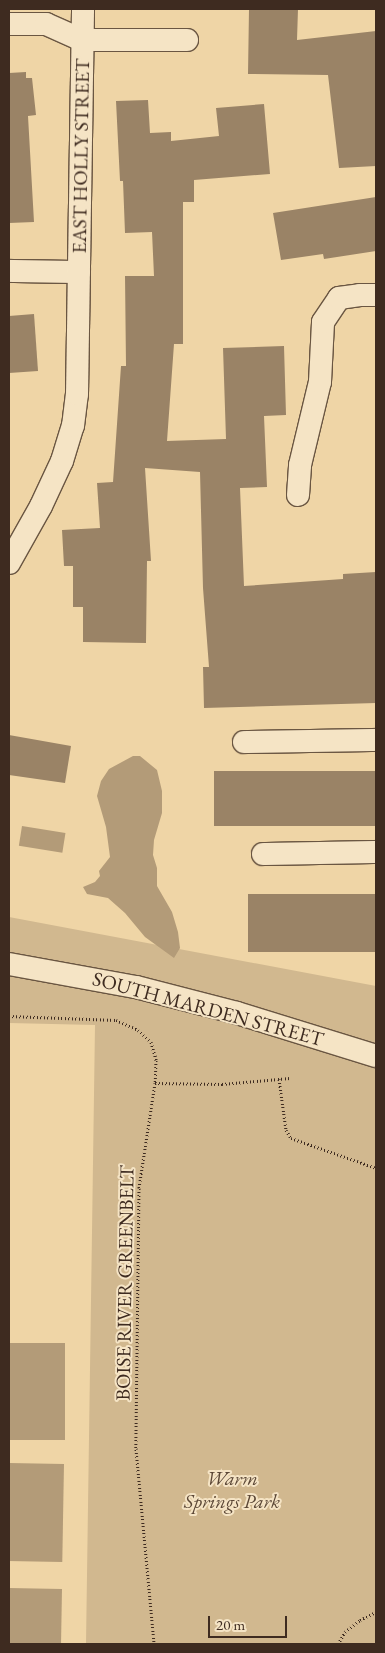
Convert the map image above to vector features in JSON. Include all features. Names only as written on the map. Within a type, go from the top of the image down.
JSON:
[{"type":"street","name":"EAST HOLLY STREET","points":[[9,563],[45,497],[62,461],[73,426],[76,394],[79,272],[83,9]]},
{"type":"street","name":"EAST HOLLY STREET","points":[[9,24],[46,24],[82,40],[187,40]]},
{"type":"street","name":"EAST HOLLY STREET","points":[[9,271],[79,272]]},
{"type":"street","points":[[298,495],[300,465],[320,382],[323,322],[339,298],[376,295]]},
{"type":"street","points":[[244,742],[376,740]]},
{"type":"street","points":[[263,854],[376,852]]},
{"type":"street","name":"SOUTH MARDEN STREET","points":[[9,964],[136,987],[237,1013],[376,1056]]},
{"type":"path","name":"BOISE RIVER GREENBELT","points":[[9,1016],[116,1020],[131,1026],[151,1042],[156,1060],[155,1083],[138,1188],[139,1304],[136,1449],[147,1550],[148,1593],[154,1644]]},
{"type":"path","points":[[155,1083],[222,1084],[290,1078]]},
{"type":"path","points":[[279,1079],[286,1130],[291,1138],[376,1168]]},
{"type":"path","points":[[338,1644],[345,1632],[360,1620],[376,1612]]},
{"type":"path","points":[[150,1644],[152,1637]]},
{"type":"green space","name":"Warm Springs Park","points":[[9,917],[376,986],[376,1644],[86,1644],[95,1025],[9,1023]]},
{"type":"shaded area","points":[[133,756],[140,756],[157,770],[162,791],[162,813],[154,840],[153,855],[157,868],[157,886],[172,912],[178,932],[180,948],[174,958],[145,937],[125,913],[108,898],[87,894],[83,887],[95,882],[100,876],[99,871],[110,857],[106,827],[97,796],[101,781],[109,769]]},
{"type":"shaded area","points":[[22,826],[65,833],[62,853],[19,846]]},
{"type":"shaded area","points":[[9,1343],[65,1343],[65,1440],[9,1440]]},
{"type":"shaded area","points":[[9,1463],[64,1464],[62,1562],[9,1561]]},
{"type":"shaded area","points":[[9,1588],[62,1589],[61,1644],[9,1644]]},
{"type":"building","points":[[249,9],[298,9],[297,40],[376,31],[376,166],[339,168],[328,75],[248,74]]},
{"type":"building","points":[[26,72],[26,78],[32,78],[36,115],[28,116],[34,222],[9,223],[9,73]]},
{"type":"building","points":[[148,100],[150,133],[171,132],[171,141],[219,136],[216,108],[264,104],[270,174],[194,180],[194,202],[183,202],[183,344],[174,344],[167,441],[226,439],[223,348],[284,346],[286,415],[264,416],[267,487],[240,488],[244,586],[343,579],[343,574],[376,572],[376,703],[204,708],[203,667],[209,667],[203,588],[200,472],[145,468],[151,561],[147,561],[146,643],[83,642],[83,607],[73,607],[73,566],[64,566],[62,530],[100,528],[97,483],[113,482],[121,366],[126,366],[125,276],[154,276],[152,232],[125,233],[123,181],[120,181],[116,101]]},
{"type":"building","points":[[376,197],[376,251],[324,259],[323,254],[281,260],[273,213]]},
{"type":"building","points":[[34,314],[38,371],[9,373],[9,316]]},
{"type":"building","points":[[9,735],[71,746],[65,783],[9,775]]},
{"type":"building","points":[[214,771],[376,771],[376,826],[214,826]]},
{"type":"building","points":[[248,894],[376,894],[376,952],[248,952]]}]
